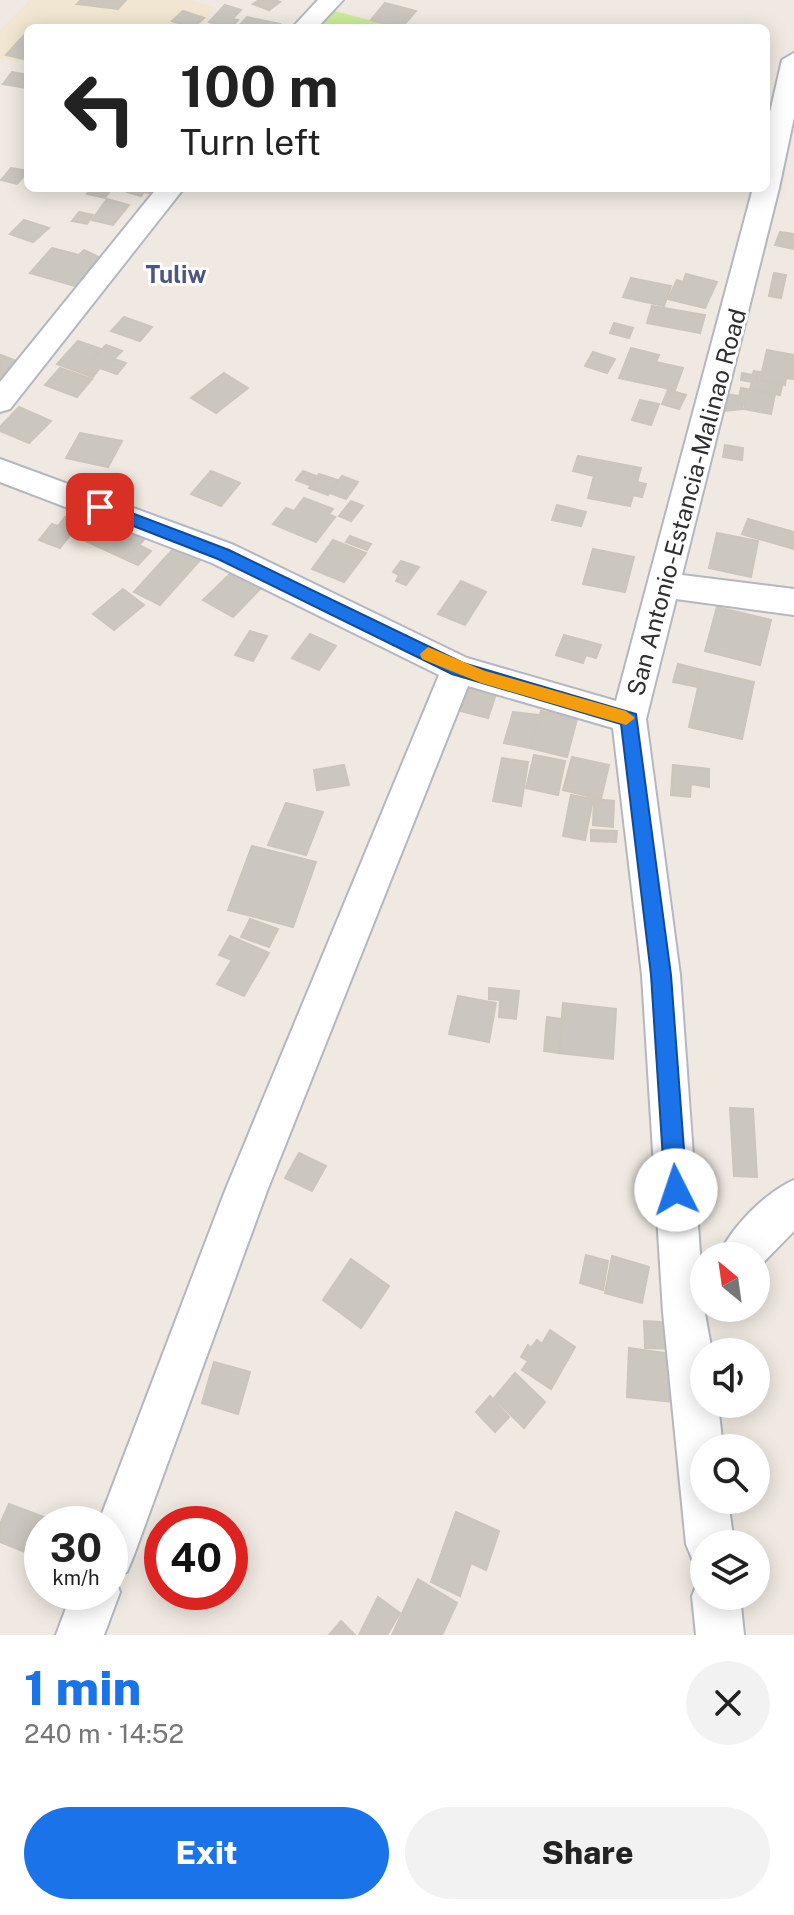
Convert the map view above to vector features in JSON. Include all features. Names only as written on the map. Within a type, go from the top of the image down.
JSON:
[{"type":"street","points":[[308,24],[331,0]]},
{"type":"street","name":"San Antonio-Estancia-Malinao Road","points":[[770,170],[794,60]]},
{"type":"street","points":[[0,402],[168,192]]},
{"type":"street","name":"San Antonio-Estancia-Malinao Road","points":[[690,1262],[661,975],[629,719],[765,192]]},
{"type":"street","points":[[0,470],[223,554],[458,669],[629,719]]},
{"type":"street","points":[[664,585],[794,602]]},
{"type":"street","points":[[128,1507],[246,1191],[458,669]]},
{"type":"street","points":[[754,1242],[794,1201]]},
{"type":"street","name":"San Antonio-Estancia-Malinao Road","points":[[695,1322],[701,1434]]},
{"type":"street","points":[[80,1635],[89,1610]]},
{"type":"street","points":[[717,1610],[720,1635]]},
{"type":"shaded area","points":[[30,0],[189,0],[215,7],[202,24],[24,24],[24,62],[0,59],[0,30]]},
{"type":"green space","points":[[331,10],[384,24],[319,24]]},
{"type":"building","points":[[81,0],[126,0],[118,9],[77,4]]},
{"type":"building","points":[[259,0],[280,2],[269,10],[253,4]]},
{"type":"building","points":[[385,3],[416,11],[405,24],[371,20]]},
{"type":"building","points":[[225,5],[241,10],[232,19],[238,20],[234,24],[209,22]]},
{"type":"building","points":[[183,11],[204,18],[197,24],[172,21]]},
{"type":"building","points":[[247,17],[280,24],[241,24]]},
{"type":"building","points":[[24,35],[24,59],[6,55]]},
{"type":"building","points":[[12,72],[24,74],[24,88],[3,84]]},
{"type":"building","points":[[11,168],[24,170],[24,176],[17,184],[1,180]]},
{"type":"building","points":[[89,192],[109,192],[105,198],[87,194]]},
{"type":"building","points":[[107,199],[129,205],[113,225],[92,220]]},
{"type":"building","points":[[79,212],[93,215],[87,224],[72,221]]},
{"type":"building","points":[[24,220],[49,228],[33,242],[10,234]]},
{"type":"building","points":[[780,232],[794,234],[794,249],[775,245]]},
{"type":"building","points":[[52,248],[79,255],[84,250],[105,260],[82,288],[30,273]]},
{"type":"building","points":[[774,273],[786,275],[781,298],[769,296]]},
{"type":"building","points":[[686,274],[717,282],[705,308],[668,299],[677,280],[683,282]]},
{"type":"building","points":[[631,278],[671,286],[664,306],[623,297]]},
{"type":"building","points":[[652,306],[705,315],[700,333],[647,323]]},
{"type":"building","points":[[124,317],[152,327],[140,341],[111,331]]},
{"type":"building","points":[[614,323],[633,328],[629,338],[610,333]]},
{"type":"building","points":[[78,341],[101,349],[90,362],[106,345],[122,351],[114,359],[126,363],[117,374],[100,368],[93,377],[57,364]]},
{"type":"building","points":[[631,348],[659,355],[656,362],[683,368],[675,390],[619,378]]},
{"type":"building","points":[[767,350],[794,355],[794,379],[786,378],[785,385],[760,380]]},
{"type":"building","points":[[593,352],[615,359],[607,373],[585,366]]},
{"type":"building","points":[[0,355],[16,361],[0,378]]},
{"type":"building","points":[[60,368],[92,379],[77,397],[45,385]]},
{"type":"building","points":[[754,371],[760,372],[758,380],[782,385],[780,395],[750,389],[752,382],[741,380],[742,373],[752,375]]},
{"type":"building","points":[[224,373],[248,388],[216,413],[191,398]]},
{"type":"building","points":[[741,388],[775,394],[771,414],[744,409],[745,404],[738,403]]},
{"type":"building","points":[[668,390],[686,395],[679,409],[662,404]]},
{"type":"building","points":[[726,394],[739,396],[738,403],[743,404],[742,409],[723,411]]},
{"type":"building","points":[[640,400],[659,404],[651,425],[632,420]]},
{"type":"building","points":[[19,407],[51,421],[29,443],[0,431],[0,427]]},
{"type":"building","points":[[80,433],[122,441],[108,467],[66,458]]},
{"type":"building","points":[[725,445],[743,448],[742,460],[723,457]]},
{"type":"building","points":[[578,456],[641,468],[637,482],[646,484],[642,497],[633,495],[630,506],[588,498],[594,476],[573,471]]},
{"type":"building","points":[[211,471],[240,483],[221,506],[191,494]]},
{"type":"building","points":[[303,471],[316,476],[309,485],[296,480]]},
{"type":"building","points":[[319,474],[338,480],[328,495],[309,488]]},
{"type":"building","points":[[100,475],[115,480],[100,499],[85,493]]},
{"type":"building","points":[[342,476],[358,482],[346,499],[330,493]]},
{"type":"building","points":[[304,498],[333,509],[329,514],[335,517],[316,542],[273,524],[286,508],[294,511]]},
{"type":"building","points":[[351,501],[363,506],[351,521],[339,516]]},
{"type":"building","points":[[557,505],[586,512],[581,526],[552,520]]},
{"type":"building","points":[[65,517],[73,520],[66,530],[72,532],[60,548],[39,540],[52,524],[58,526]]},
{"type":"building","points":[[748,519],[794,532],[794,549],[742,534]]},
{"type":"building","points":[[114,520],[148,535],[139,545],[151,551],[138,565],[83,540],[98,523],[108,527]]},
{"type":"building","points":[[717,533],[758,541],[751,577],[709,568]]},
{"type":"building","points":[[350,536],[371,544],[367,550],[346,542]]},
{"type":"building","points":[[333,540],[366,553],[344,582],[312,569]]},
{"type":"building","points":[[174,548],[200,560],[160,605],[134,592]]},
{"type":"building","points":[[593,549],[634,557],[625,592],[583,584]]},
{"type":"building","points":[[401,561],[419,567],[406,585],[396,581],[399,575],[393,572]]},
{"type":"building","points":[[235,569],[264,585],[233,617],[203,600]]},
{"type":"building","points":[[461,581],[486,592],[465,625],[438,614]]},
{"type":"building","points":[[123,589],[144,605],[114,630],[93,614]]},
{"type":"building","points":[[717,607],[771,620],[760,665],[705,651]]},
{"type":"building","points":[[250,631],[267,636],[253,661],[235,655]]},
{"type":"building","points":[[310,634],[336,646],[319,670],[292,658]]},
{"type":"building","points":[[564,635],[601,645],[596,658],[586,655],[583,663],[556,655]]},
{"type":"building","points":[[678,664],[702,670],[698,687],[673,682]]},
{"type":"building","points":[[702,670],[754,682],[742,739],[689,727]]},
{"type":"building","points":[[467,683],[497,691],[488,718],[457,710]]},
{"type":"building","points":[[541,711],[577,719],[567,757],[530,748]]},
{"type":"building","points":[[513,712],[540,715],[530,748],[504,743]]},
{"type":"building","points":[[534,755],[565,761],[558,795],[526,788]]},
{"type":"building","points":[[572,757],[609,765],[601,799],[563,790]]},
{"type":"building","points":[[502,758],[528,762],[521,806],[493,801]]},
{"type":"building","points":[[344,765],[349,785],[317,790],[314,770]]},
{"type":"building","points":[[673,765],[709,769],[709,787],[691,784],[690,797],[671,795]]},
{"type":"building","points":[[571,795],[593,799],[585,840],[563,836]]},
{"type":"building","points":[[594,799],[614,801],[613,827],[593,825]]},
{"type":"building","points":[[286,803],[323,812],[306,855],[268,845]]},
{"type":"building","points":[[591,830],[617,831],[616,842],[591,841]]},
{"type":"building","points":[[252,846],[316,862],[293,927],[228,910]]},
{"type":"building","points":[[250,919],[278,929],[269,947],[241,937]]},
{"type":"building","points":[[230,936],[269,953],[244,996],[217,984],[232,960],[219,955]]},
{"type":"building","points":[[489,988],[519,991],[516,1019],[499,1017],[500,1000],[489,999]]},
{"type":"building","points":[[458,996],[496,1003],[489,1042],[449,1034]]},
{"type":"building","points":[[563,1003],[616,1009],[613,1059],[559,1053]]},
{"type":"building","points":[[547,1017],[562,1019],[559,1053],[544,1051]]},
{"type":"building","points":[[730,1108],[753,1109],[757,1177],[734,1176]]},
{"type":"building","points":[[299,1153],[326,1166],[312,1191],[285,1178]]},
{"type":"building","points":[[586,1255],[608,1261],[603,1290],[580,1283]]},
{"type":"building","points":[[612,1256],[649,1267],[642,1303],[605,1293]]},
{"type":"building","points":[[351,1259],[389,1286],[361,1328],[323,1300]]},
{"type":"building","points":[[644,1321],[678,1323],[679,1349],[645,1348]]},
{"type":"building","points":[[550,1330],[575,1347],[551,1389],[522,1370],[528,1361],[521,1357],[528,1345],[531,1348],[537,1340],[542,1344]]},
{"type":"building","points":[[629,1348],[673,1354],[673,1402],[627,1397]]},
{"type":"building","points":[[214,1362],[250,1372],[238,1414],[202,1403]]},
{"type":"building","points":[[515,1373],[545,1402],[524,1428],[494,1398]]},
{"type":"building","points":[[490,1396],[509,1417],[495,1432],[476,1412]]},
{"type":"building","points":[[9,1504],[24,1510],[24,1552],[0,1542],[0,1524]]},
{"type":"building","points":[[456,1512],[499,1531],[486,1570],[471,1563],[460,1596],[431,1582]]},
{"type":"building","points":[[418,1579],[457,1603],[442,1635],[392,1635]]},
{"type":"building","points":[[378,1597],[400,1613],[387,1635],[359,1635]]},
{"type":"building","points":[[341,1621],[355,1635],[329,1635]]},
{"type":"slow traffic","points":[[428,654],[481,677],[626,718]]},
{"type":"district","name":"Tuliw","points":[[176,274]]},
{"type":"route","points":[[100,507],[223,554],[458,669],[629,719],[661,975],[676,1190]]}]
